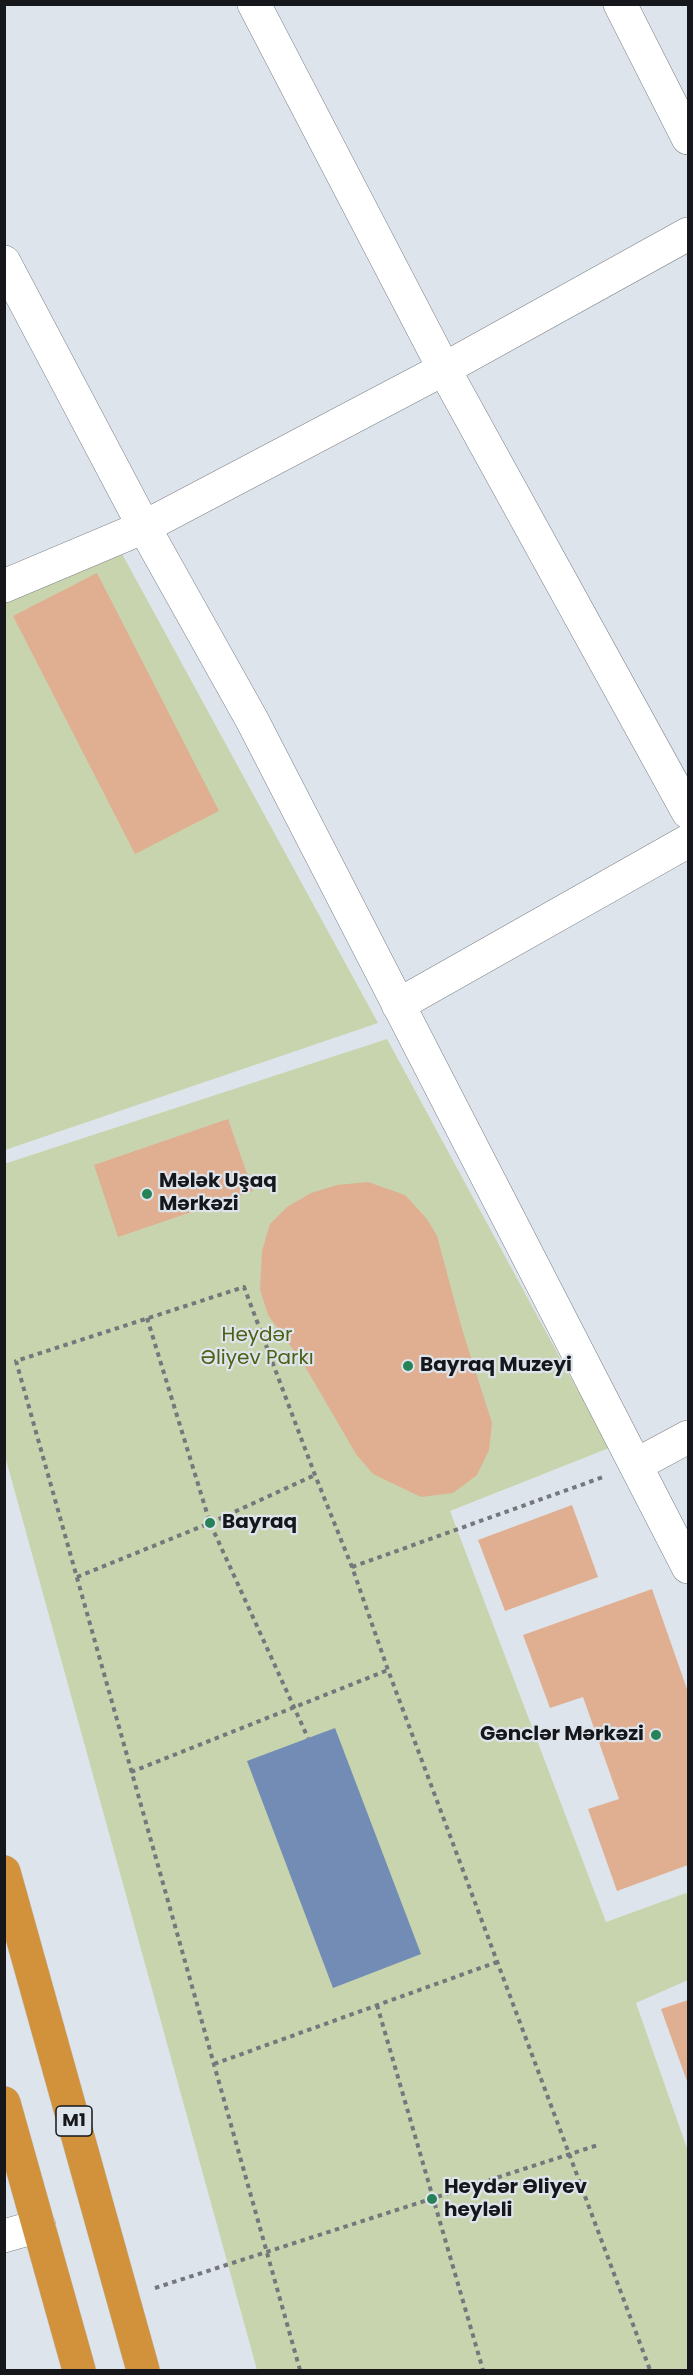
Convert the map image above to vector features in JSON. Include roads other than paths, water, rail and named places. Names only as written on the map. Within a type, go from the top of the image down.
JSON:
[{"type":"highway","name":"M1","points":[[4,1872],[144,2370]]},
{"type":"highway","points":[[4,2103],[79,2370]]},
{"type":"street","points":[[254,4],[444,369],[688,812]]},
{"type":"street","points":[[620,4],[688,138]]},
{"type":"street","points":[[4,586],[144,526],[444,369],[688,234]]},
{"type":"street","points":[[4,262],[144,526],[252,720],[688,1567]]},
{"type":"street","points":[[398,1005],[688,841]]},
{"type":"street","points":[[636,1465],[688,1437]]},
{"type":"street","points":[[4,2236],[39,2226]]},
{"type":"water","points":[[335,1728],[421,1954],[333,1988],[247,1761]]},
{"type":"place","name":"Mələk Uşaq Mərkəzi","points":[[147,1194]]},
{"type":"place","name":"Bayraq Muzeyi","points":[[408,1366]]},
{"type":"place","name":"Bayraq","points":[[210,1523]]},
{"type":"place","name":"Gənclər Mərkəzi","points":[[656,1735]]},
{"type":"place","name":"Heydər Əliyev heyləli","points":[[432,2199]]},
{"type":"park label","name":"Heydər Əliyev Parkı","points":[[257,1348]]}]
